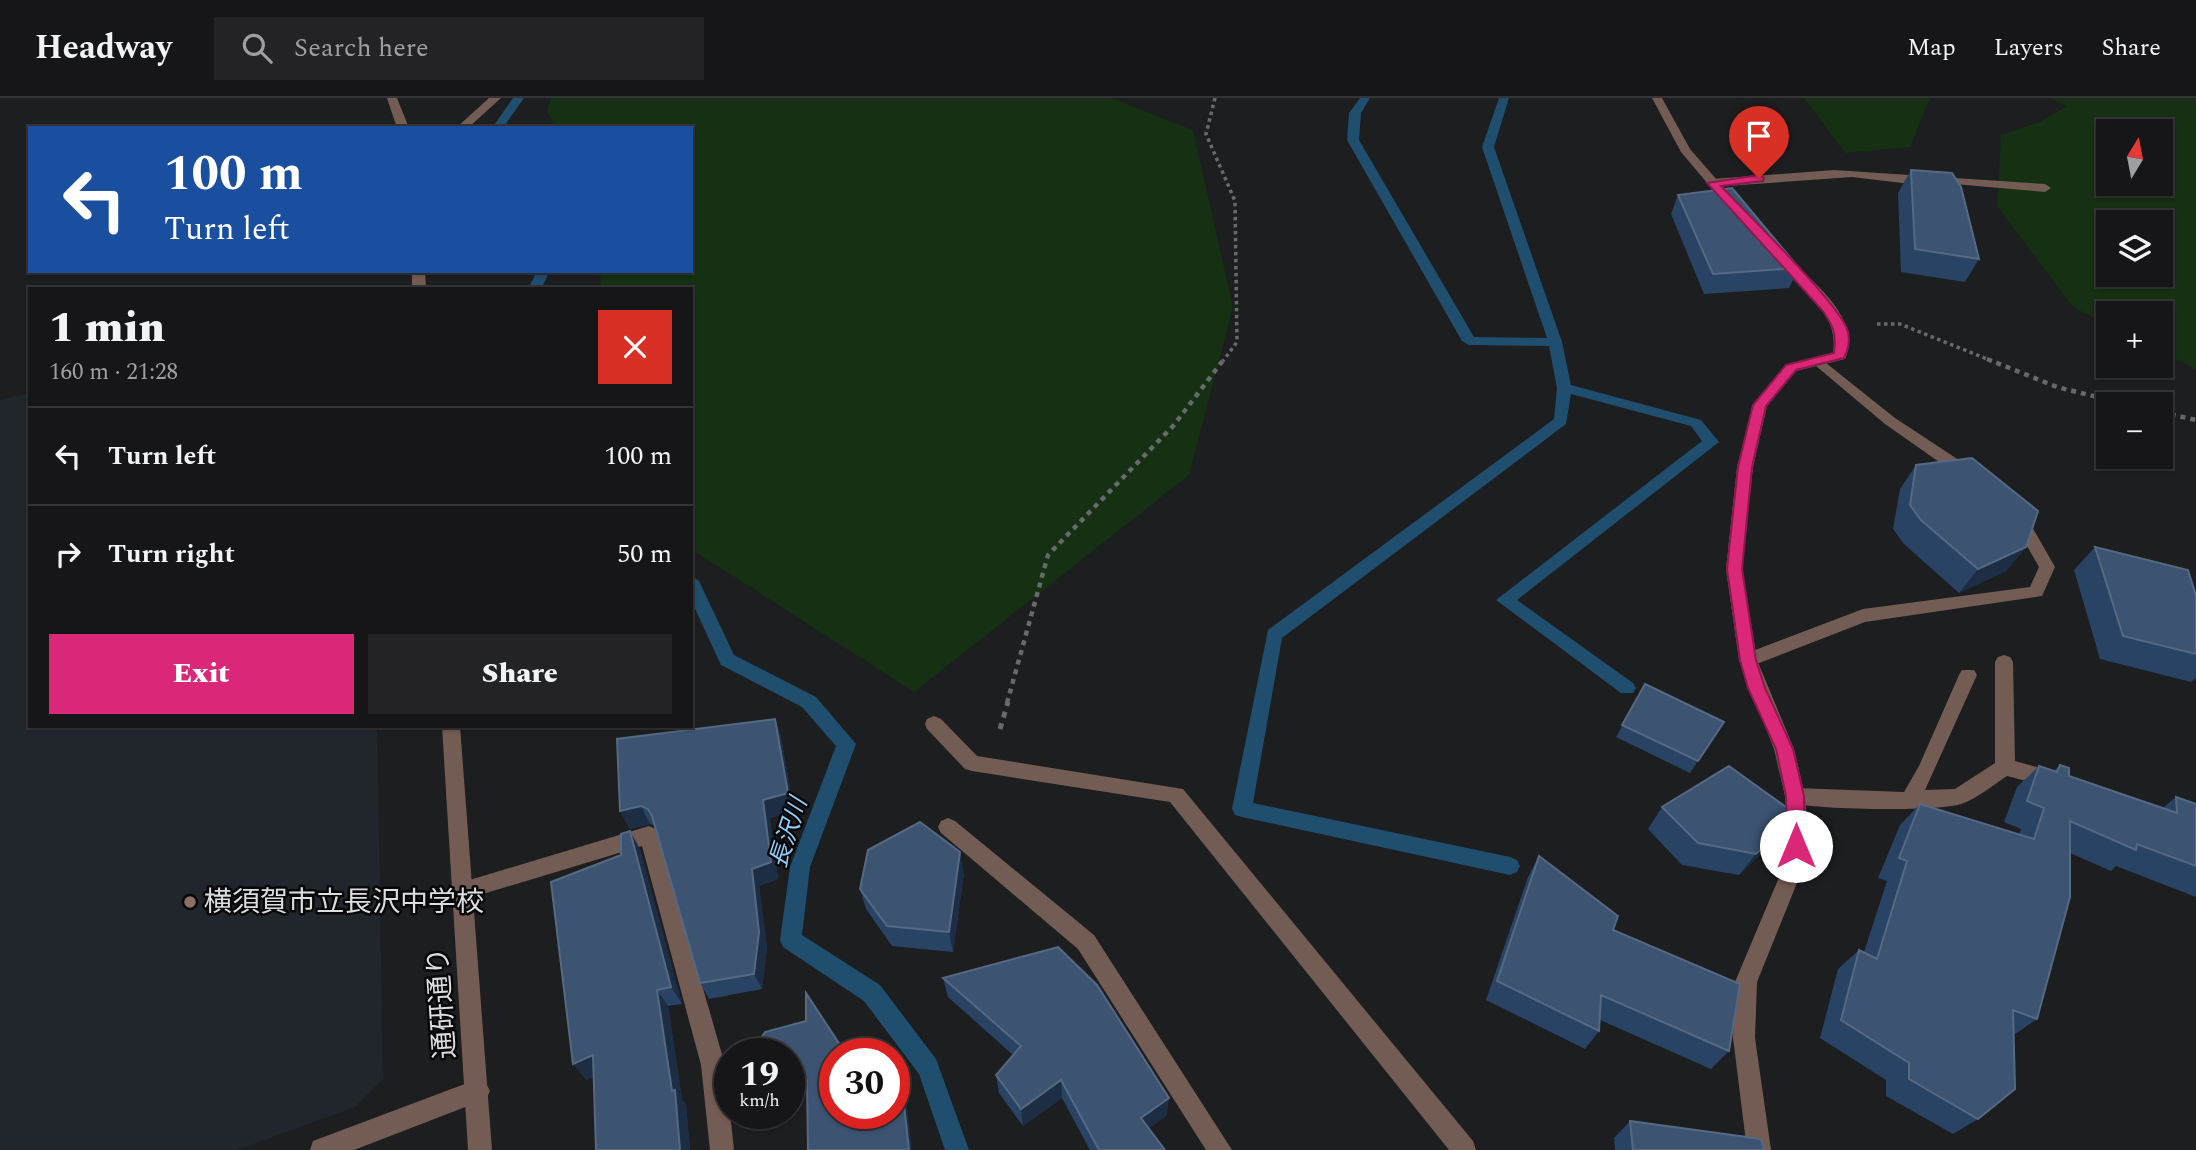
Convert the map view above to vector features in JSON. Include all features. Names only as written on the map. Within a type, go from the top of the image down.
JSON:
[{"type":"street","points":[[392,98],[402,126]]},
{"type":"street","points":[[463,126],[495,98]]},
{"type":"street","points":[[1657,98],[1685,150],[1748,222]]},
{"type":"street","points":[[1712,183],[1798,173],[1857,173],[1916,183],[1932,178],[2045,188]]},
{"type":"street","points":[[1759,1150],[1744,1038],[1746,982],[1795,863],[1798,829],[1795,796],[1784,749],[1757,688],[1748,660],[1734,569],[1745,467],[1760,405],[1791,368],[1821,363],[1840,355],[1842,330],[1828,309],[1775,251]]},
{"type":"street","points":[[1821,363],[1890,421],[1981,485]]},
{"type":"street","points":[[1748,660],[1863,616],[2036,593],[2047,567],[2022,519],[2001,502]]},
{"type":"street","points":[[2004,662],[2005,767]]},
{"type":"street","points":[[1909,800],[1927,770],[1969,675]]},
{"type":"street","points":[[934,724],[972,763],[1176,795],[1464,1150]]},
{"type":"street","name":"通研通り","points":[[451,728],[480,1150]]},
{"type":"street","points":[[1795,796],[1909,800],[1958,797],[2005,767],[2068,784]]},
{"type":"street","points":[[948,827],[1086,942],[1220,1150]]},
{"type":"street","points":[[463,891],[649,835],[713,1065],[722,1150]]},
{"type":"street","points":[[322,1150],[478,1091]]},
{"type":"path","points":[[991,764],[1048,555],[1174,425],[1237,342],[1235,201],[1206,134],[1215,98]]},
{"type":"path","points":[[1842,330],[1861,324],[1900,324],[2057,387],[2096,397]]},
{"type":"path","points":[[2173,415],[2196,420]]},
{"type":"shaded area","name":"横須賀市立長沢中学校","points":[[28,393],[28,728],[377,728],[383,1079],[355,1107],[237,1150],[0,1150],[0,400]]},
{"type":"green space","points":[[551,98],[1111,98],[1193,130],[1233,307],[1189,475],[914,692],[694,551],[693,287],[601,287],[600,273],[693,273],[693,126],[555,126],[547,111]]},
{"type":"green space","points":[[1804,98],[1930,98],[1910,147],[1845,153]]},
{"type":"green space","points":[[2050,98],[2196,98],[2196,369],[2173,358],[2173,301],[2096,301],[2096,318],[2073,307],[1997,206],[2001,135],[2040,122],[2067,106]]},
{"type":"building","points":[[1911,170],[1952,173],[1961,187],[1979,259],[1915,249]]},
{"type":"building","points":[[1732,188],[1799,268],[1713,274],[1678,195]]},
{"type":"building","points":[[1972,458],[2038,511],[2026,547],[1978,569],[1921,520],[1910,505],[1916,465]]},
{"type":"building","points":[[2095,547],[2188,570],[2196,596],[2196,654],[2123,636]]},
{"type":"building","points":[[1645,684],[1724,722],[1698,761],[1622,725]]},
{"type":"building","points":[[775,719],[788,793],[763,800],[771,862],[752,869],[759,932],[754,974],[700,983],[652,816],[648,809],[641,806],[620,811],[617,739]]},
{"type":"building","points":[[2060,765],[2069,768],[2069,776],[2177,813],[2176,797],[2196,804],[2196,866],[2137,844],[2136,850],[2070,821],[2070,897],[2037,1019],[2013,1010],[2015,1089],[1978,1119],[1909,1079],[1909,1063],[1841,1020],[1859,950],[1877,959],[1907,861],[1899,858],[1920,804],[2034,839],[2044,808],[2027,801],[2039,766],[2057,772]]},
{"type":"building","points":[[1729,766],[1797,815],[1756,854],[1698,843],[1662,807]]},
{"type":"building","points":[[920,822],[960,852],[949,932],[887,926],[860,889],[868,850]]},
{"type":"building","points":[[630,831],[671,987],[657,990],[672,1091],[675,1090],[680,1150],[596,1150],[593,1055],[573,1064],[551,882],[621,855],[621,834]]},
{"type":"building","points":[[1539,856],[1618,916],[1613,930],[1740,984],[1729,1051],[1601,995],[1599,1031],[1497,981]]},
{"type":"building","points":[[1058,947],[1097,985],[1169,1098],[1141,1118],[1165,1150],[1099,1150],[1061,1080],[1021,1109],[996,1075],[1021,1046],[943,978]]},
{"type":"building","points":[[806,993],[836,1038],[819,1038],[819,1129],[907,1129],[909,1150],[808,1150],[805,1038],[761,1038],[765,1032],[806,1021]]},
{"type":"building","points":[[1630,1121],[1761,1139],[1764,1150],[1633,1150]]},
{"type":"waterway","name":"長沢川","points":[[498,126],[519,98]]},
{"type":"waterway","points":[[1365,98],[1355,113],[1353,140],[1469,341],[1555,342]]},
{"type":"waterway","points":[[1504,98],[1488,147],[1555,342]]},
{"type":"waterway","name":"長沢川","points":[[535,287],[543,273]]},
{"type":"waterway","points":[[1555,342],[1564,388]]},
{"type":"waterway","points":[[1510,866],[1242,809],[1274,635],[1561,421],[1564,388]]},
{"type":"waterway","points":[[1564,388],[1696,423],[1711,442],[1505,600],[1627,688]]},
{"type":"waterway","name":"長沢川","points":[[693,585],[727,660],[809,702],[846,744],[800,867],[791,940],[872,993],[928,1067],[957,1150]]},
{"type":"place","name":"横須賀市立長沢中学校","points":[[190,902]]},
{"type":"route","points":[[1759,178],[1712,183],[1828,309],[1842,330],[1843,340],[1840,355],[1821,363],[1791,368],[1760,405],[1745,467],[1734,569],[1748,660],[1757,688],[1784,749],[1795,796],[1798,829],[1796,846]]}]
